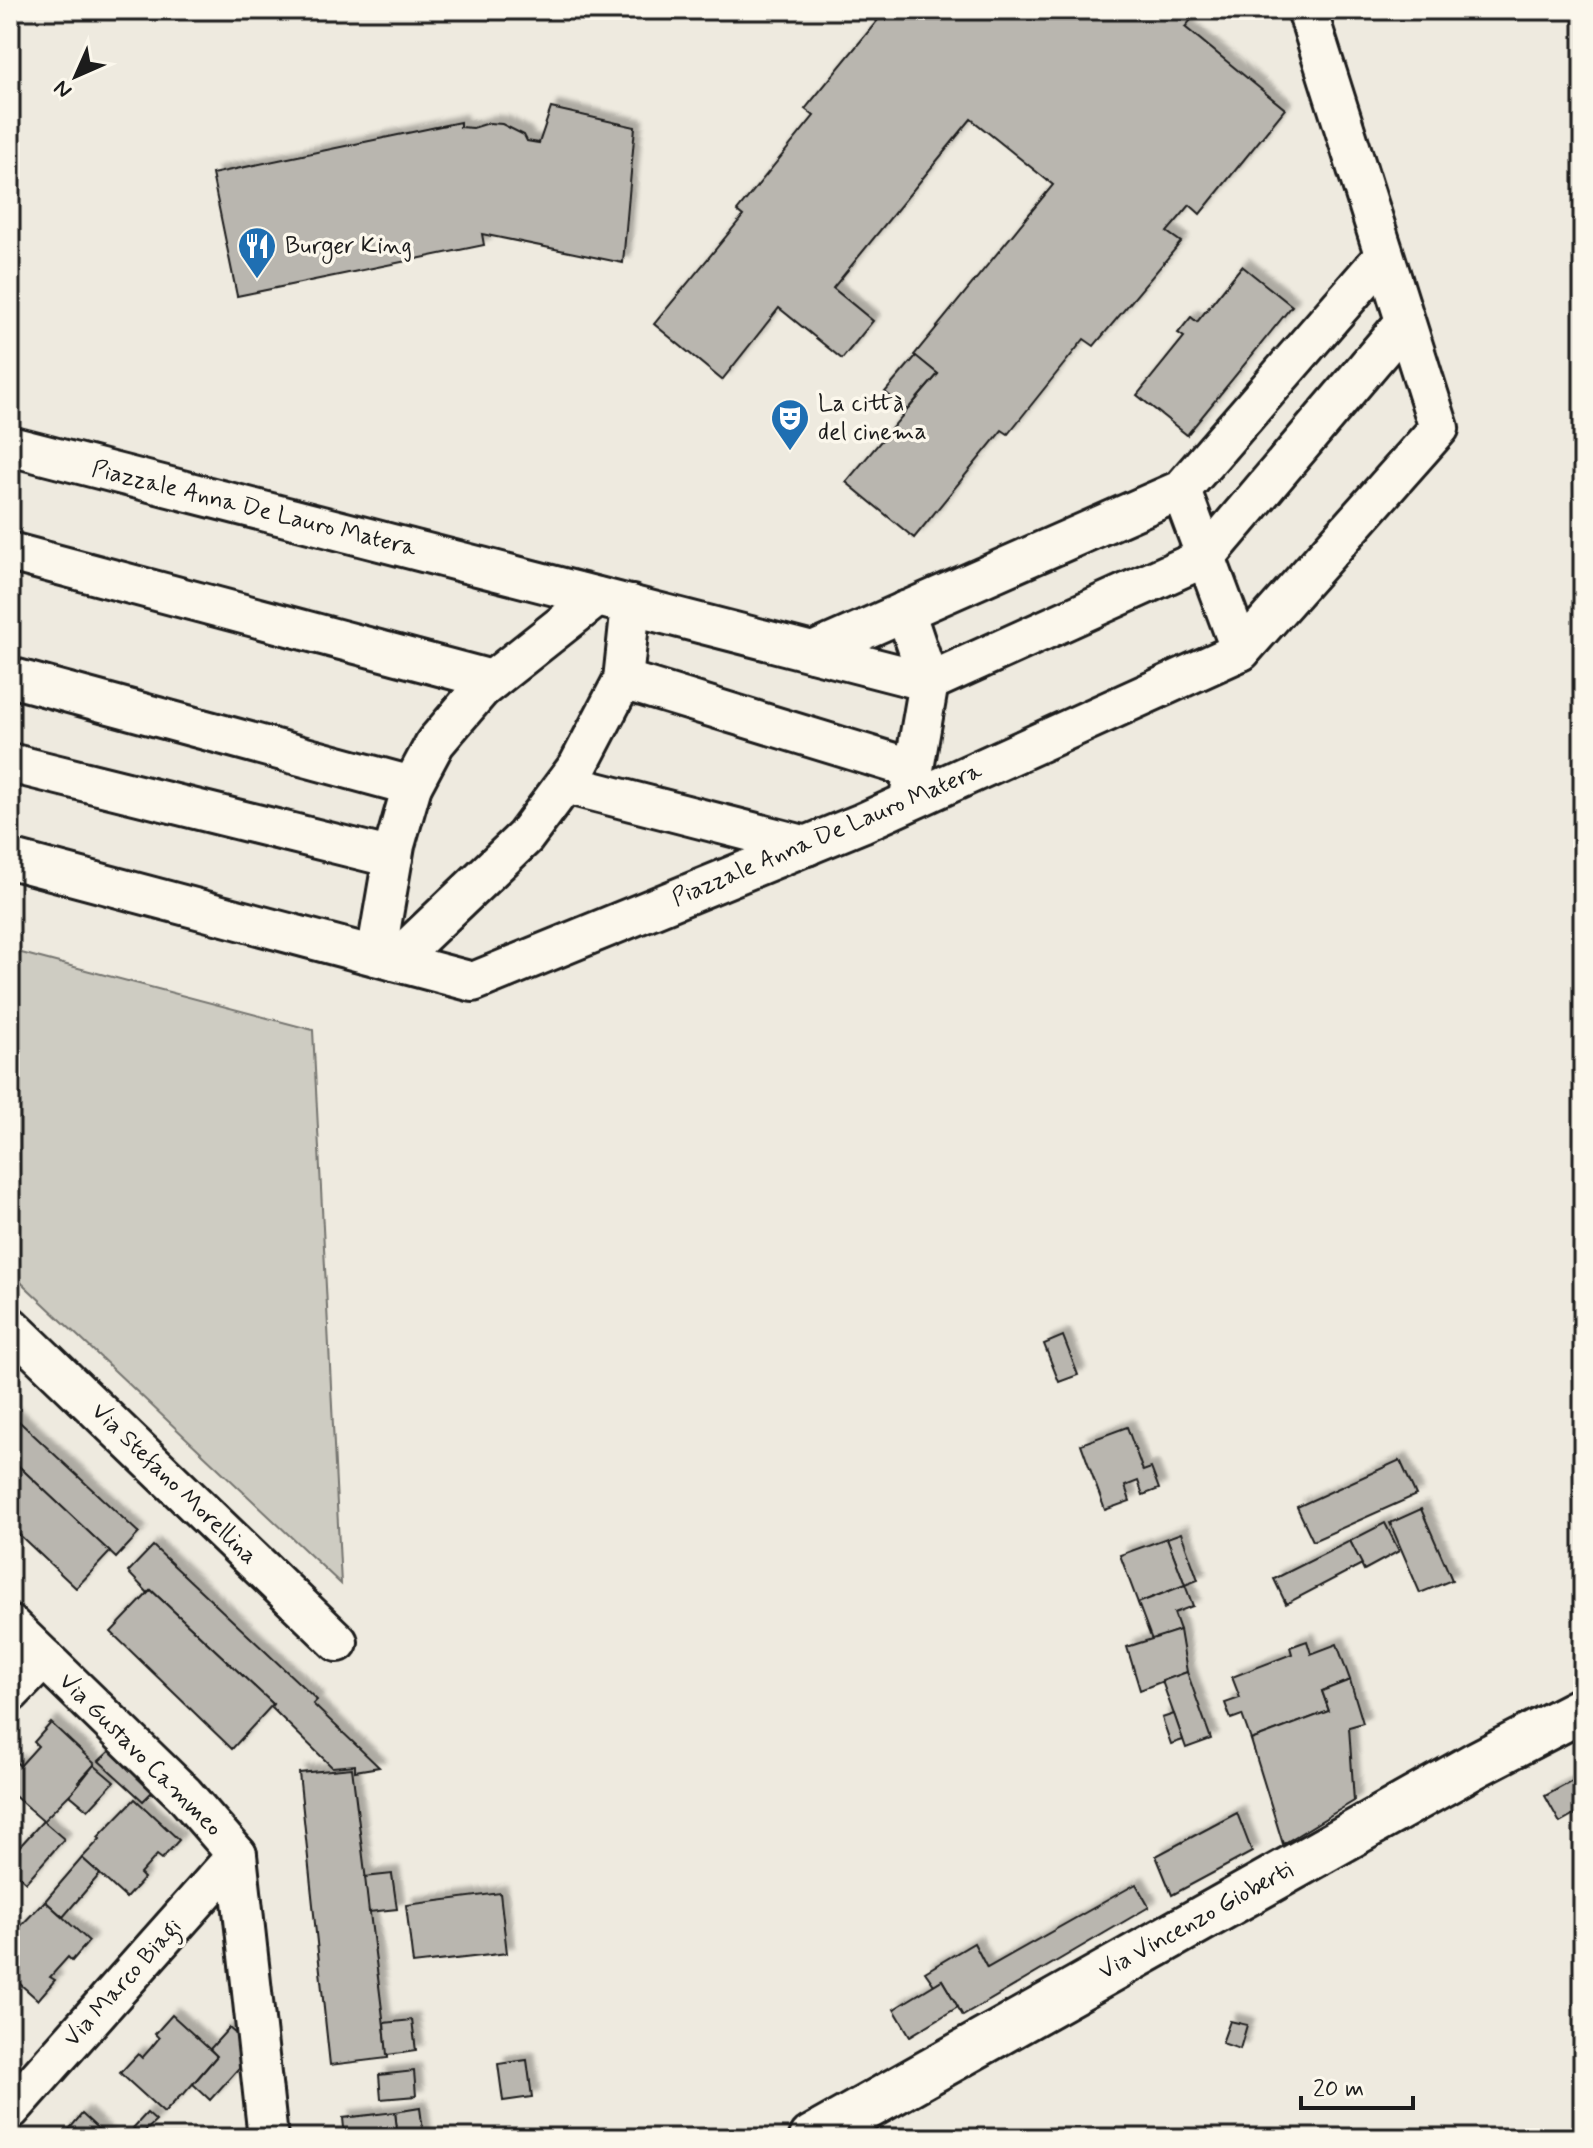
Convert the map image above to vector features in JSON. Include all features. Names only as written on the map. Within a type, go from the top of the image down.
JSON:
[{"type":"main road","name":"Via Vincenzo Gioberti","points":[[812,2138],[1477,1764],[1583,1709]]},
{"type":"street","name":"Piazzale Anna De Lauro Matera","points":[[10,859],[473,982],[807,846],[911,786],[1241,651],[1439,428],[1307,10]]},
{"type":"street","points":[[813,652],[1181,490],[1384,256]]},
{"type":"street","points":[[929,682],[1206,557],[1405,322]]},
{"type":"street","name":"Piazzale Anna De Lauro Matera","points":[[12,453],[929,682]]},
{"type":"street","points":[[1181,490],[1241,651]]},
{"type":"street","points":[[10,552],[492,680]]},
{"type":"street","points":[[614,601],[623,680],[578,766],[525,837],[385,959],[393,858],[412,786],[435,743],[492,680],[614,601]]},
{"type":"street","points":[[623,680],[911,786],[929,682],[905,611]]},
{"type":"street","points":[[10,677],[412,786]]},
{"type":"street","points":[[10,763],[393,858]]},
{"type":"street","points":[[565,784],[807,846]]},
{"type":"street","name":"Via Stefano Morellina","points":[[10,1326],[338,1642]]},
{"type":"street","name":"Via Gustavo Cammeo","points":[[10,1625],[184,1794],[237,1855],[268,2138]]},
{"type":"street","points":[[10,1693],[44,1658]]},
{"type":"street","name":"Via Marco Biagi","points":[[10,2110],[237,1855]]},
{"type":"shaded area","points":[[10,950],[313,1030],[341,1584],[10,1272]]},
{"type":"building","points":[[886,10],[897,10],[902,14],[905,10],[1199,10],[1185,27],[1285,109],[1200,214],[1190,205],[1167,232],[1181,242],[1094,346],[1084,339],[1008,434],[1002,430],[914,538],[846,482],[938,374],[914,355],[1053,185],[971,119],[833,288],[873,321],[842,359],[779,308],[722,380],[654,324],[743,216],[737,211],[814,116],[805,109]]},
{"type":"building","points":[[551,108],[635,127],[623,263],[482,234],[484,245],[237,296],[212,174],[460,122],[460,127],[473,128],[489,123],[502,124],[524,135],[527,141],[539,143]]},
{"type":"building","points":[[1242,266],[1292,306],[1187,435],[1137,395],[1184,337],[1178,333],[1191,317],[1197,322]]},
{"type":"building","points":[[916,356],[938,374],[907,410],[885,392]]},
{"type":"building","points":[[1063,1336],[1078,1375],[1059,1382],[1044,1344]]},
{"type":"building","points":[[10,1413],[139,1533],[116,1558],[10,1458]]},
{"type":"building","points":[[1127,1427],[1143,1471],[1151,1468],[1159,1489],[1143,1495],[1138,1481],[1125,1486],[1130,1501],[1105,1510],[1081,1444]]},
{"type":"building","points":[[10,1458],[110,1552],[76,1588],[10,1526]]},
{"type":"building","points":[[1400,1460],[1416,1495],[1313,1541],[1297,1507]]},
{"type":"building","points":[[1421,1509],[1452,1580],[1420,1593],[1390,1523]]},
{"type":"building","points":[[1385,1523],[1399,1551],[1364,1570],[1350,1541]]},
{"type":"building","points":[[1181,1533],[1198,1580],[1185,1585],[1167,1538]]},
{"type":"building","points":[[1167,1538],[1185,1585],[1138,1603],[1120,1555]]},
{"type":"building","points":[[1350,1541],[1362,1564],[1286,1604],[1274,1579]]},
{"type":"building","points":[[153,1546],[317,1700],[313,1704],[379,1767],[355,1771],[355,1765],[332,1767],[271,1707],[273,1704],[151,1590],[148,1593],[128,1572]]},
{"type":"building","points":[[1185,1585],[1193,1606],[1174,1613],[1180,1630],[1152,1640],[1138,1603]]},
{"type":"building","points":[[151,1590],[273,1704],[232,1749],[111,1632]]},
{"type":"building","points":[[1180,1630],[1187,1672],[1140,1690],[1127,1647]]},
{"type":"building","points":[[1307,1641],[1311,1654],[1337,1644],[1350,1680],[1322,1691],[1329,1711],[1251,1740],[1242,1715],[1231,1719],[1225,1703],[1240,1698],[1232,1677],[1292,1654],[1290,1647]]},
{"type":"building","points":[[1187,1672],[1211,1739],[1186,1748],[1162,1681]]},
{"type":"building","points":[[1350,1680],[1363,1723],[1349,1727],[1354,1801],[1283,1844],[1251,1740],[1329,1711],[1322,1691]]},
{"type":"building","points":[[1174,1714],[1183,1740],[1171,1744],[1162,1718]]},
{"type":"building","points":[[51,1723],[95,1764],[43,1821],[10,1792],[10,1769],[16,1762],[20,1766],[38,1746],[34,1742]]},
{"type":"building","points":[[115,1746],[159,1785],[143,1801],[99,1761]]},
{"type":"building","points":[[94,1765],[114,1782],[88,1810],[70,1795]]},
{"type":"building","points":[[352,1768],[388,2058],[330,2065],[299,1773]]},
{"type":"building","points":[[1578,1778],[1583,1786],[1583,1810],[1560,1823],[1545,1796]]},
{"type":"building","points":[[135,1799],[179,1840],[162,1859],[157,1855],[140,1874],[144,1878],[126,1898],[82,1858]]},
{"type":"building","points":[[1237,1813],[1252,1852],[1172,1895],[1156,1856]]},
{"type":"building","points":[[43,1821],[64,1839],[26,1882],[10,1868],[10,1857]]},
{"type":"building","points":[[82,1858],[100,1874],[63,1917],[45,1901]]},
{"type":"building","points":[[392,1874],[397,1909],[369,1912],[365,1877]]},
{"type":"building","points":[[1136,1884],[1149,1907],[963,2016],[942,1980],[934,1985],[925,1972],[974,1943],[987,1968]]},
{"type":"building","points":[[500,1893],[507,1953],[413,1964],[406,1905]]},
{"type":"building","points":[[45,1901],[89,1941],[72,1961],[68,1957],[50,1977],[55,1980],[38,2000],[10,1975],[10,1937]]},
{"type":"building","points":[[942,1980],[958,2007],[910,2036],[894,2009]]},
{"type":"building","points":[[172,2015],[217,2056],[164,2113],[120,2073],[138,2054],[142,2058],[159,2038],[155,2034]]},
{"type":"building","points":[[412,2020],[416,2051],[387,2055],[384,2023]]},
{"type":"building","points":[[1230,2021],[1247,2025],[1240,2049],[1222,2043]]},
{"type":"building","points":[[229,2028],[243,2040],[247,2059],[210,2100],[193,2084],[217,2056],[210,2049]]},
{"type":"building","points":[[527,2060],[532,2097],[503,2101],[498,2064]]},
{"type":"building","points":[[414,2071],[416,2096],[381,2099],[379,2075]]},
{"type":"building","points":[[420,2108],[424,2138],[398,2138],[395,2112]]},
{"type":"building","points":[[395,2112],[398,2138],[345,2138],[343,2118]]},
{"type":"building","points":[[147,2113],[156,2121],[141,2135],[133,2128]]},
{"type":"building","points":[[82,2114],[108,2138],[68,2138],[65,2134]]},
{"type":"place","name":"Burger King","points":[[257,280]]},
{"type":"place","name":"La città del cinema","points":[[790,452]]}]
